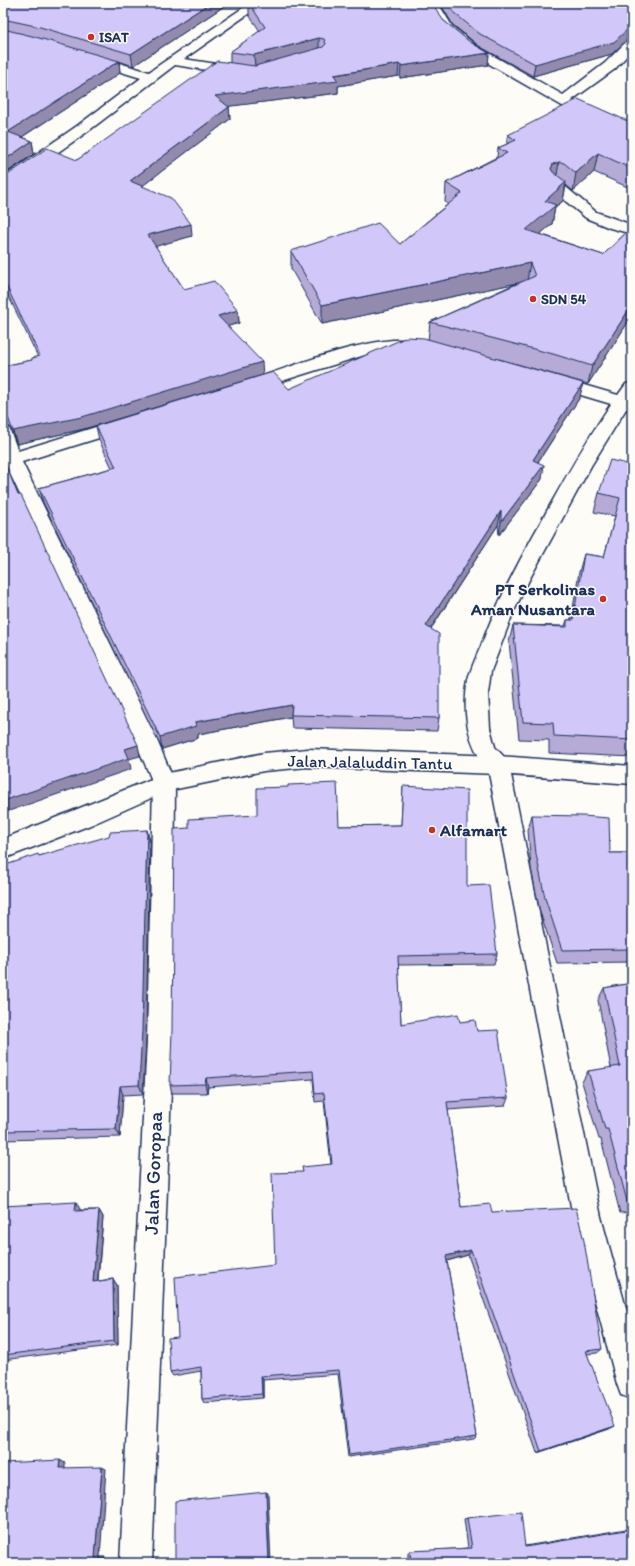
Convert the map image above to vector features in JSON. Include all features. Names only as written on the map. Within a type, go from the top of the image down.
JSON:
[{"type":"main road","points":[[3,184],[82,129],[172,62],[258,3]]},
{"type":"main road","points":[[432,3],[447,28],[474,50],[563,101],[632,136]]},
{"type":"main road","points":[[563,101],[610,66],[632,43]]},
{"type":"main road","points":[[81,56],[152,77]]},
{"type":"main road","points":[[172,62],[249,73]]},
{"type":"main road","points":[[556,186],[591,215],[632,230]]},
{"type":"main road","points":[[236,390],[380,345],[405,344],[438,350]]},
{"type":"main road","points":[[536,376],[628,398],[595,443],[530,559],[500,621],[478,684],[478,724],[486,751],[498,765],[587,1217],[632,1384]]},
{"type":"main road","points":[[8,461],[138,420]]},
{"type":"main road","points":[[3,432],[8,461],[145,738],[164,783]]},
{"type":"main road","name":"Jalan Jalaluddin Tantu","points":[[3,849],[85,817],[164,783],[264,762],[308,758],[498,765],[632,775]]},
{"type":"main road","name":"Jalan Goropaa","points":[[136,1563],[160,1040],[164,783]]},
{"type":"building","points":[[3,3],[210,3],[131,54],[40,27],[3,19]]},
{"type":"building","points":[[249,3],[432,3],[443,20],[470,42],[489,53],[401,66],[399,64],[334,75],[338,81],[215,96],[229,107],[130,181],[171,198],[191,224],[148,235],[184,289],[214,281],[238,310],[218,316],[262,362],[82,417],[13,431],[7,415],[3,414],[3,366],[32,360],[32,358],[40,356],[3,279],[3,176],[6,176],[47,148],[77,160],[217,61],[255,66],[323,47],[326,44],[324,39],[319,38],[254,55],[230,52],[265,27]]},
{"type":"building","points":[[448,3],[632,3],[632,26],[614,42],[535,64],[480,34],[454,13]]},
{"type":"building","points":[[3,29],[119,61],[8,132],[32,141],[3,161]]},
{"type":"building","points":[[578,99],[632,123],[632,169],[598,153],[576,173],[564,163],[559,162],[553,164],[551,169],[553,172],[566,182],[545,201],[556,205],[526,230],[603,255],[632,227],[632,305],[592,366],[553,354],[430,322],[535,276],[530,263],[322,305],[291,251],[378,223],[400,244],[462,193],[446,183],[507,153],[498,148],[516,140],[508,135]]},
{"type":"building","points":[[407,337],[424,338],[583,383],[533,460],[544,465],[501,522],[501,511],[426,626],[439,634],[439,718],[291,715],[292,705],[195,722],[196,726],[160,737],[39,488],[116,467],[96,426],[273,372],[289,389]]},
{"type":"building","points":[[3,458],[18,495],[21,495],[138,745],[125,749],[129,758],[3,801]]},
{"type":"building","points":[[610,460],[632,465],[632,740],[554,736],[553,723],[523,722],[513,625],[567,627],[567,620],[573,620],[584,554],[604,557],[620,498],[599,493]]},
{"type":"building","points":[[337,783],[339,826],[401,825],[403,786],[467,790],[467,886],[489,885],[497,954],[398,956],[401,1024],[458,1014],[460,1022],[475,1020],[477,1031],[498,1030],[508,1098],[447,1102],[461,1207],[490,1204],[492,1212],[576,1208],[584,1241],[602,1349],[586,1351],[615,1426],[541,1451],[471,1250],[446,1256],[477,1436],[349,1455],[339,1370],[261,1376],[262,1394],[202,1399],[201,1367],[170,1372],[168,1338],[178,1337],[175,1277],[275,1265],[272,1173],[303,1172],[302,1167],[332,1164],[324,1093],[315,1094],[313,1071],[206,1078],[205,1084],[170,1085],[174,829],[189,828],[189,819],[257,815],[257,788]]},
{"type":"building","points":[[532,815],[609,818],[610,853],[632,853],[632,949],[562,950],[545,898],[536,854]]},
{"type":"building","points":[[147,830],[142,1031],[139,1085],[120,1086],[116,1129],[3,1131],[3,866],[38,854],[39,856],[109,836],[110,832]]},
{"type":"building","points":[[632,983],[632,1204],[628,1205],[608,1129],[605,1129],[588,1071],[620,1066],[604,988]]},
{"type":"building","points":[[76,1202],[75,1211],[99,1210],[93,1282],[113,1279],[114,1341],[3,1355],[3,1206]]},
{"type":"building","points":[[60,1460],[59,1468],[102,1467],[95,1558],[100,1557],[100,1563],[3,1563],[3,1463]]},
{"type":"building","points":[[266,1492],[269,1563],[175,1563],[175,1501]]},
{"type":"building","points":[[521,1512],[525,1547],[632,1529],[632,1563],[411,1563],[410,1551],[472,1548],[467,1518]]},
{"type":"place","name":"ISAT","points":[[91,37]]},
{"type":"place","name":"SDN 54","points":[[533,299]]},
{"type":"place","name":"PT Serkolinas Aman Nusantara","points":[[603,599]]},
{"type":"place","name":"Alfamart","points":[[432,830]]}]
